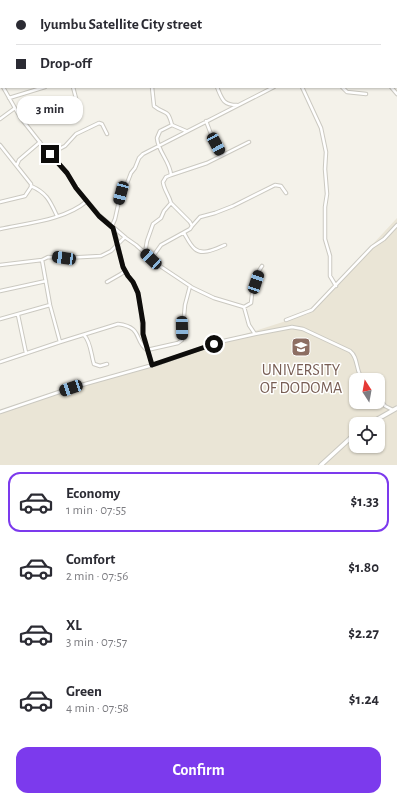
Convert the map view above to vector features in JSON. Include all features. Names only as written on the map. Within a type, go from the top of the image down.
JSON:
[{"type":"street","points":[[4,88],[22,119],[67,173],[76,188],[99,216],[162,268],[190,286],[214,298],[244,307],[251,303],[257,276],[262,266]]},
{"type":"street","points":[[10,98],[41,88]]},
{"type":"street","points":[[22,119],[56,116],[66,113],[78,106],[73,88]]},
{"type":"street","points":[[152,88],[154,106],[170,115],[172,124]]},
{"type":"street","points":[[216,88],[223,101],[228,104],[238,104]]},
{"type":"street","points":[[152,365],[143,334],[143,323],[138,293],[125,270],[113,227],[121,192],[126,186],[139,158],[143,154],[206,121],[227,112],[238,104],[272,88]]},
{"type":"street","points":[[302,88],[321,128],[326,152],[325,169],[327,194],[325,207],[325,239],[330,256],[330,276],[336,286]]},
{"type":"street","points":[[343,88],[347,92],[366,94]]},
{"type":"street","points":[[0,119],[15,108]]},
{"type":"street","points":[[206,121],[222,154]]},
{"type":"street","points":[[50,154],[64,146],[76,134],[99,123],[102,124],[107,134]]},
{"type":"street","points":[[172,124],[187,131]]},
{"type":"street","points":[[171,175],[170,168],[159,146],[157,138],[160,132],[172,124]]},
{"type":"street","points":[[17,165],[19,160],[40,142]]},
{"type":"street","points":[[192,226],[190,222],[171,203],[163,182],[166,177],[207,163],[222,154],[249,142]]},
{"type":"street","points":[[0,145],[30,181],[31,186],[44,193],[53,206],[57,216]]},
{"type":"street","points":[[151,259],[162,245],[190,229],[200,217],[233,206],[275,185],[281,186],[286,193]]},
{"type":"street","points":[[0,202],[25,196],[31,186]]},
{"type":"street","points":[[0,229],[71,212],[79,208],[87,201]]},
{"type":"street","points":[[145,253],[153,224],[161,218],[164,211],[171,203]]},
{"type":"street","points":[[286,320],[311,312],[372,247],[397,225]]},
{"type":"street","points":[[184,233],[194,248],[200,252],[212,250],[225,244]]},
{"type":"street","points":[[0,266],[42,260],[48,257],[64,258],[101,256],[111,251],[125,237]]},
{"type":"street","points":[[42,260],[50,305],[60,342]]},
{"type":"street","points":[[107,282],[125,270]]},
{"type":"street","points":[[0,291],[46,280]]},
{"type":"street","points":[[147,350],[166,347],[182,340],[185,305],[190,286]]},
{"type":"street","points":[[0,319],[50,305]]},
{"type":"street","points":[[244,307],[249,325],[255,334]]},
{"type":"street","points":[[18,315],[26,353]]},
{"type":"street","points":[[0,362],[118,324],[126,325],[137,333],[143,346],[147,350]]},
{"type":"street","points":[[0,412],[71,388],[152,365],[219,342],[292,327],[308,330],[321,338],[352,352],[356,360],[358,373]]},
{"type":"street","points":[[84,335],[88,339],[94,364],[100,366],[107,364]]},
{"type":"street","points":[[385,406],[395,409]]},
{"type":"street","points":[[381,417],[395,409]]},
{"type":"street","points":[[321,465],[349,439]]},
{"type":"shaded area","name":"UNIVERSITY OF DODOMA","points":[[397,218],[397,465],[0,465],[0,412],[308,314]]},
{"type":"place","name":"UNIVERSITY OF DODOMA","points":[[301,347]]},
{"type":"route","points":[[50,154],[67,173],[76,188],[99,216],[113,228],[123,267],[136,286],[138,293],[143,323],[143,334],[152,365],[214,344]]}]
